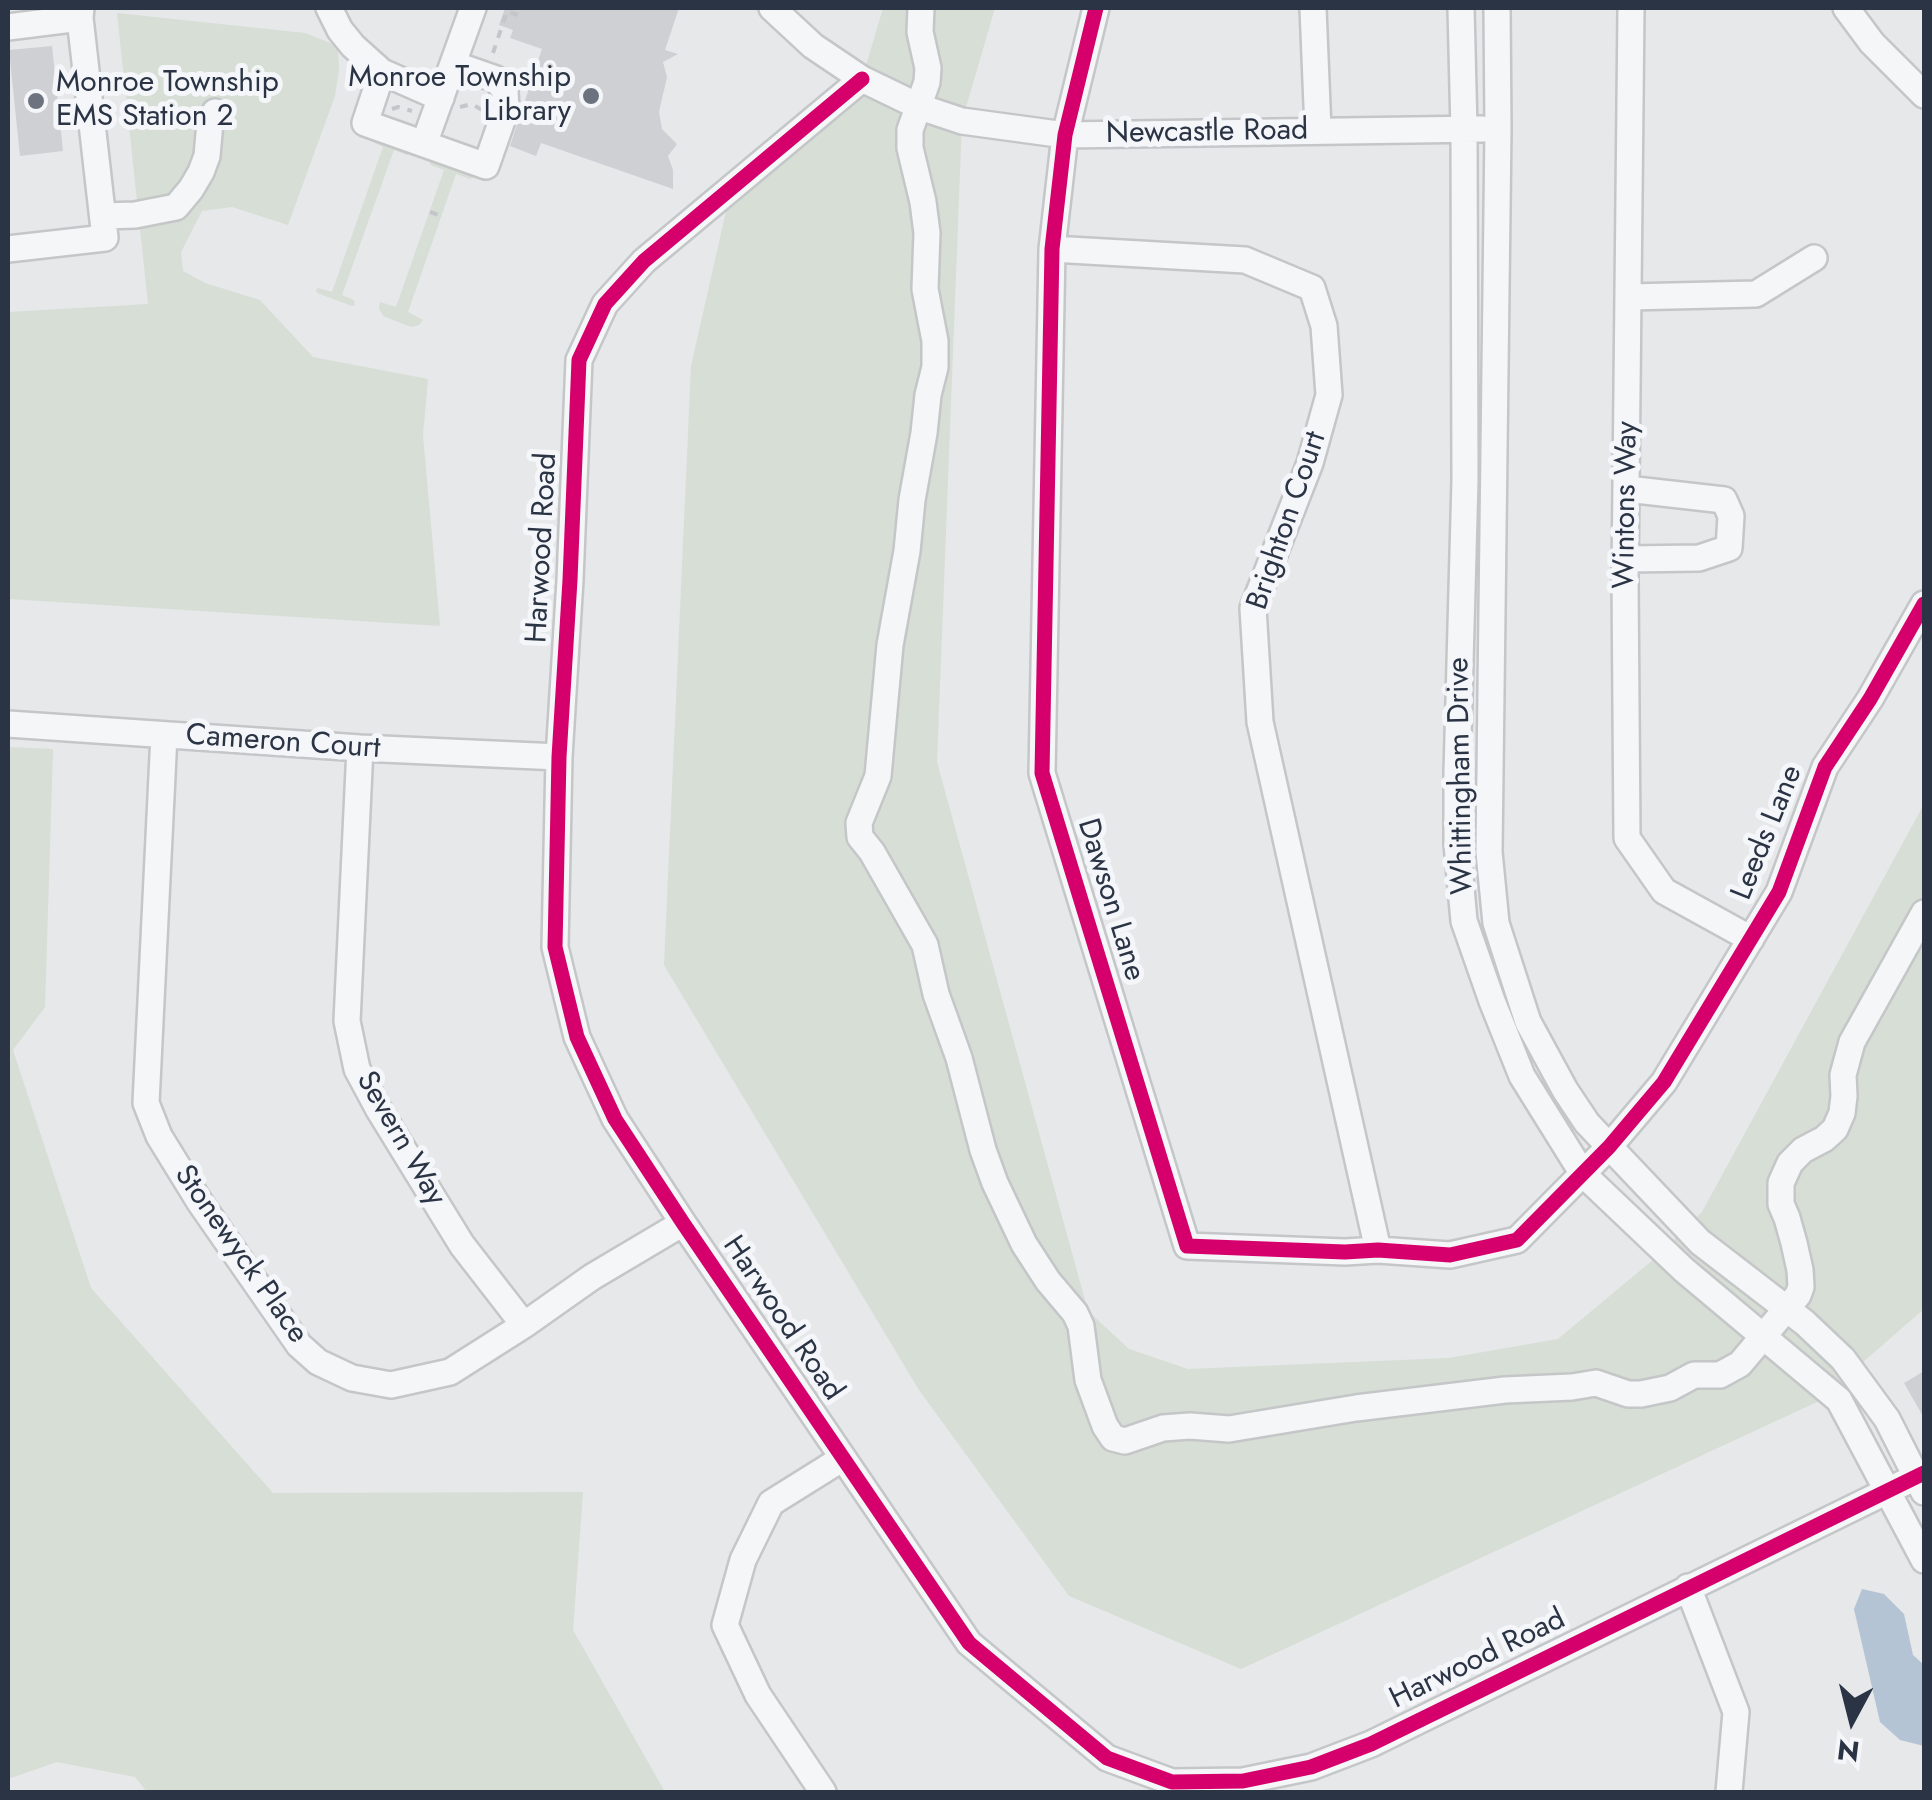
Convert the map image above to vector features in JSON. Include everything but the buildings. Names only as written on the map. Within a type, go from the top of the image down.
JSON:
[{"type":"street","points":[[329,8],[353,46],[382,72],[448,106]]},
{"type":"street","points":[[424,144],[448,106],[453,64],[473,8]]},
{"type":"street","name":"Newcastle Road","points":[[772,8],[813,46],[862,79],[918,106],[962,121],[1065,136],[1498,129]]},
{"type":"street","points":[[921,8],[920,32],[928,68],[910,130],[910,148],[924,202],[925,289],[935,368],[890,645],[878,776],[858,824],[860,837],[925,944],[939,1005],[959,1058],[995,1183],[1024,1244],[1082,1326],[1088,1380],[1113,1438],[1125,1442],[1163,1428],[1230,1429],[1356,1408],[1505,1390],[1596,1384],[1628,1394],[1654,1393],[1694,1374],[1720,1375],[1731,1370],[1798,1295],[1800,1270],[1781,1204],[1781,1183],[1790,1163],[1803,1150],[1836,1129],[1844,1096],[1842,1075],[1852,1042],[1924,913]]},
{"type":"street","name":"Dawson Lane","points":[[1096,8],[1065,136],[1052,249],[1042,774],[1186,1246],[1450,1255],[1517,1240],[1583,1174]]},
{"type":"street","points":[[1313,8],[1318,130]]},
{"type":"street","name":"Whittingham Drive","points":[[1461,8],[1465,480],[1457,844],[1464,922],[1522,1076],[1583,1174],[1684,1270],[1839,1400],[1924,1560]]},
{"type":"street","name":"Whittingham Drive","points":[[1497,8],[1489,852],[1496,923],[1528,1022],[1586,1123],[1700,1242],[1843,1359],[1887,1418],[1922,1481]]},
{"type":"street","name":"Wintons Way","points":[[1630,8],[1626,838],[1664,891],[1751,939]]},
{"type":"street","points":[[1846,8],[1872,42],[1924,95]]},
{"type":"street","points":[[8,27],[80,13],[105,238],[8,250]]},
{"type":"street","points":[[382,72],[364,123],[486,166],[506,109],[505,91],[496,79],[453,64]]},
{"type":"street","name":"Harwood Road","points":[[862,79],[644,261],[604,304],[579,360],[559,757],[556,947],[577,1037],[615,1119],[970,1643],[1107,1758],[1170,1787],[1243,1781],[1311,1767],[1371,1744],[1887,1492],[1922,1481]]},
{"type":"street","points":[[103,216],[136,215],[176,207],[201,172],[215,112]]},
{"type":"street","name":"Brighton Court","points":[[1052,249],[1245,260],[1312,288],[1324,326],[1329,394],[1310,463],[1252,608],[1260,722],[1378,1250]]},
{"type":"street","points":[[1629,298],[1756,294],[1814,258]]},
{"type":"street","points":[[1626,490],[1724,500],[1731,516],[1729,548],[1699,558],[1626,559]]},
{"type":"street","name":"Leeds Lane","points":[[1583,1174],[1664,1082],[1751,939],[1779,892],[1824,766],[1870,698],[1924,604]]},
{"type":"street","name":"Cameron Court","points":[[8,724],[559,757]]},
{"type":"street","name":"Stonewyck Place","points":[[164,735],[146,1103],[159,1136],[189,1185],[299,1345],[318,1362],[352,1378],[392,1385],[450,1372],[592,1277],[683,1223]]},
{"type":"street","name":"Severn Way","points":[[360,748],[347,1021],[357,1069],[462,1246],[524,1325]]},
{"type":"street","points":[[822,1792],[758,1696],[725,1624],[743,1560],[771,1503],[844,1458]]},
{"type":"street","points":[[1688,1587],[1736,1712],[1729,1792]]},
{"type":"path","points":[[448,106],[472,104],[482,109],[486,119]]},
{"type":"path","points":[[430,212],[442,216]]},
{"type":"shaded area","points":[[883,8],[995,8],[962,121],[937,762],[1088,1311],[1129,1349],[1188,1369],[1449,1358],[1558,1339],[1654,1259],[1702,1212],[1924,804],[1924,1309],[1817,1402],[1241,1669],[1069,1596],[919,1390],[664,965],[691,366],[731,189],[862,79]]},
{"type":"shaded area","points":[[117,13],[305,33],[338,46],[335,96],[288,225],[232,207],[202,211],[181,252],[183,271],[205,283],[260,300],[313,357],[428,379],[423,435],[440,626],[8,599],[8,312],[148,304]]},
{"type":"shaded area","points":[[370,138],[411,152],[407,155],[394,150],[342,295],[354,300],[352,306],[316,290],[332,292],[383,147]]},
{"type":"shaded area","points":[[431,159],[474,173],[474,177],[456,174],[408,312],[423,320],[411,327],[383,316],[379,308],[380,302],[396,307],[444,170],[430,164]]},
{"type":"shaded area","points":[[8,747],[53,749],[45,1007],[13,1050],[91,1288],[273,1493],[583,1492],[573,1630],[665,1792],[147,1792],[135,1777],[57,1762],[8,1779]]},
{"type":"water","points":[[1862,1589],[1884,1594],[1904,1614],[1913,1655],[1924,1665],[1924,1746],[1900,1740],[1880,1722],[1854,1609]]},
{"type":"cycle path","points":[[1096,8],[1065,135],[1052,249],[1042,773],[1187,1246],[1450,1255],[1517,1240],[1609,1147],[1664,1082],[1779,892],[1825,767],[1870,699],[1924,604]]},
{"type":"cycle path","points":[[862,79],[644,261],[605,304],[579,360],[559,757],[555,947],[577,1037],[615,1119],[969,1643],[1107,1758],[1172,1782],[1243,1781],[1311,1767],[1371,1744],[1924,1473]]},
{"type":"place","name":"Monroe Township Library","points":[[591,96]]},
{"type":"place","name":"Monroe Township EMS Station 2","points":[[36,101]]}]
